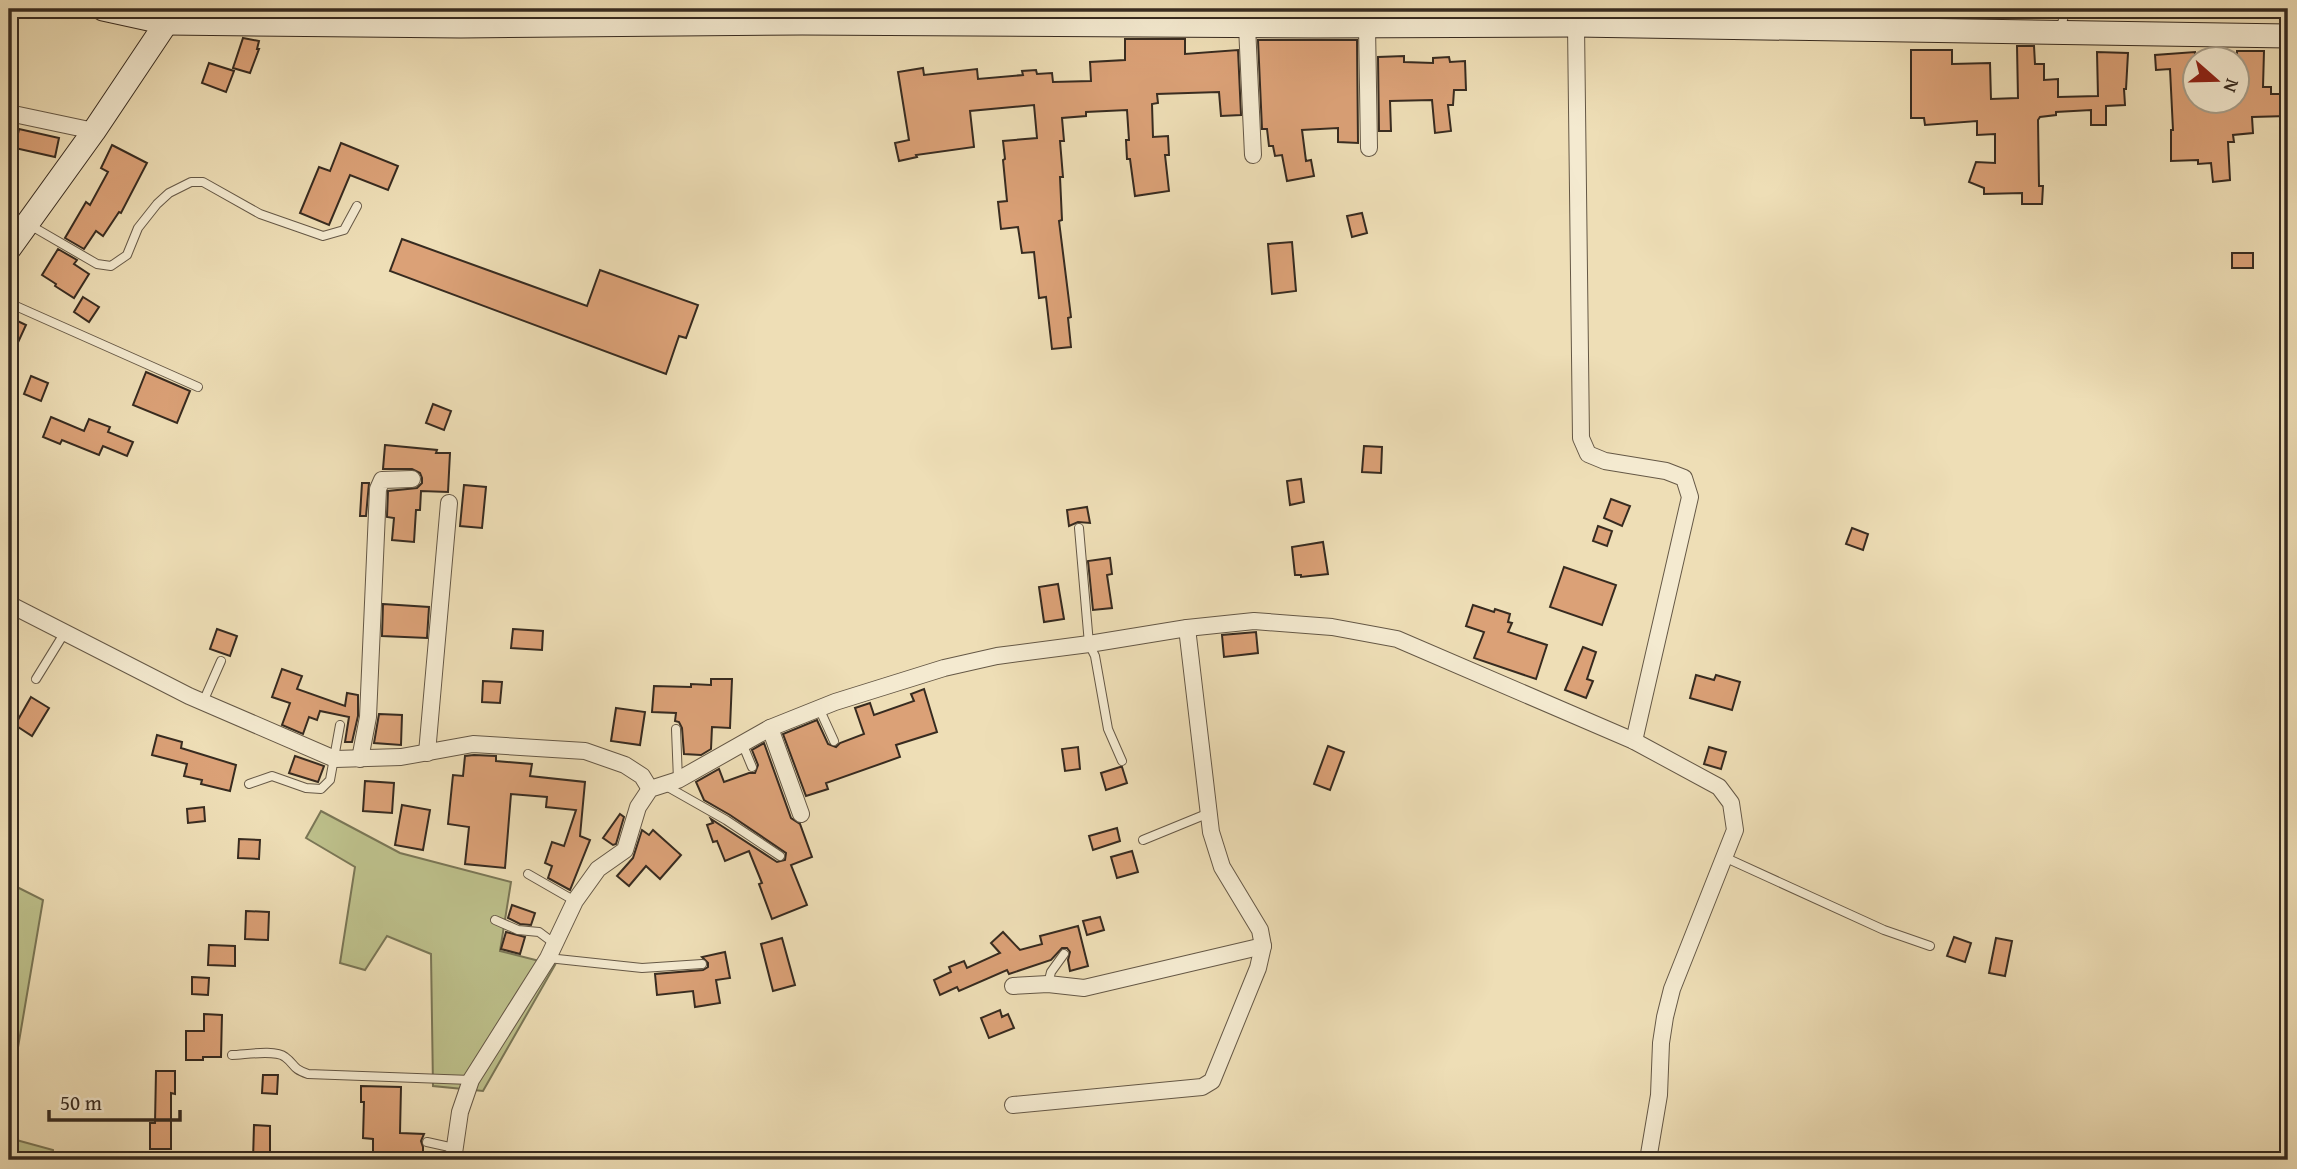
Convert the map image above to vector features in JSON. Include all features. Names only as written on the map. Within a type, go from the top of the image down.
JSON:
[{"type":"street","points":[[103,9],[172,16],[461,26],[1248,17],[1318,18],[1367,26],[1398,17],[1576,25],[2288,36]]},
{"type":"street","points":[[9,249],[172,16]]},
{"type":"street","points":[[1248,17],[1254,155]]},
{"type":"street","points":[[1576,25],[1581,438],[1588,453],[1605,461],[1666,471],[1684,478],[1690,497],[1634,741]]},
{"type":"street","points":[[1367,26],[1369,148]]},
{"type":"street","points":[[9,113],[94,131]]},
{"type":"street","points":[[360,759],[368,718],[378,489],[382,480],[387,478],[412,480]]},
{"type":"street","points":[[427,753],[449,503]]},
{"type":"street","points":[[9,604],[203,702],[335,759],[427,753],[473,744],[585,751],[625,765],[664,785]]},
{"type":"street","points":[[453,1154],[460,1112],[471,1080],[551,951],[575,901],[598,869],[625,850],[639,807],[664,785],[770,728],[819,708],[944,668],[997,656],[1187,628],[1254,621],[1332,627],[1397,639],[1634,741],[1719,787],[1731,803],[1735,830],[1672,989],[1665,1017],[1659,1095],[1648,1160]]},
{"type":"street","points":[[1013,1105],[1202,1087],[1212,1081],[1258,968],[1263,946],[1259,930],[1222,867],[1211,832],[1187,628]]},
{"type":"street","points":[[770,728],[802,814]]},
{"type":"street","points":[[1013,986],[1048,984],[1084,988],[1263,946]]},
{"type":"lane","points":[[2060,32],[2066,9]]},
{"type":"lane","points":[[27,224],[97,264],[111,265],[127,255],[138,228],[156,204],[169,193],[191,183],[203,182],[260,214],[323,236],[344,230],[357,206]]},
{"type":"lane","points":[[9,303],[198,387]]},
{"type":"lane","points":[[1079,528],[1089,644],[1095,656],[1108,729],[1122,761]]},
{"type":"lane","points":[[36,679],[65,632]]},
{"type":"lane","points":[[203,702],[221,661]]},
{"type":"lane","points":[[819,708],[834,741]]},
{"type":"lane","points":[[249,783],[272,776],[306,788],[321,789],[330,780],[340,724]]},
{"type":"lane","points":[[677,729],[664,785],[726,820],[780,856]]},
{"type":"lane","points":[[743,743],[752,767]]},
{"type":"lane","points":[[1143,840],[1209,813]]},
{"type":"lane","points":[[1724,857],[1884,930],[1930,946]]},
{"type":"lane","points":[[528,874],[575,901]]},
{"type":"lane","points":[[495,920],[518,930],[539,932],[551,951],[642,968],[702,964]]},
{"type":"lane","points":[[1048,984],[1051,972],[1064,954]]},
{"type":"lane","points":[[232,1055],[273,1053],[284,1056],[295,1070],[308,1074],[471,1080]]},
{"type":"lane","points":[[427,1142],[453,1154]]},
{"type":"green space","points":[[321,811],[400,853],[511,882],[500,951],[555,965],[483,1091],[433,1086],[431,954],[387,936],[365,970],[340,963],[355,867],[306,838]]},
{"type":"green space","points":[[9,883],[43,900],[15,1065],[9,1064]]},
{"type":"green space","points":[[9,1138],[53,1150],[53,1160],[9,1160]]},
{"type":"building","points":[[243,38],[259,41],[259,49],[250,73],[233,68]]},
{"type":"building","points":[[1125,39],[1185,39],[1185,54],[1238,50],[1241,115],[1221,116],[1219,92],[1157,94],[1158,103],[1152,104],[1153,137],[1168,136],[1169,155],[1165,155],[1169,191],[1135,196],[1130,159],[1127,159],[1127,110],[1086,112],[1086,116],[1062,118],[1062,220],[1059,221],[1071,317],[1068,318],[1071,347],[1052,349],[1046,297],[1039,298],[1034,252],[1022,253],[1018,227],[1001,229],[998,202],[1007,201],[1003,141],[1037,138],[1034,105],[970,111],[974,147],[916,155],[917,157],[899,161],[895,143],[909,140],[898,72],[923,68],[924,75],[977,69],[978,79],[1023,75],[1022,71],[1036,70],[1037,74],[1052,73],[1053,82],[1091,81],[1090,62],[1125,60]]},
{"type":"building","points":[[1258,40],[1357,40],[1358,143],[1338,142],[1338,128],[1302,130],[1306,161],[1311,160],[1314,176],[1287,181],[1282,155],[1275,156],[1273,146],[1269,146],[1267,129],[1262,129]]},
{"type":"building","points":[[2017,46],[2034,46],[2035,64],[2044,64],[2044,80],[2058,79],[2058,97],[2098,96],[2097,52],[2128,53],[2125,105],[2106,106],[2106,125],[2091,125],[2091,110],[2056,112],[2056,115],[2040,117],[2038,120],[2039,186],[2043,186],[2042,204],[2022,204],[2022,193],[1984,194],[1984,188],[1969,182],[1976,162],[1995,163],[1995,134],[1977,135],[1977,121],[1925,125],[1924,118],[1911,118],[1911,50],[1952,50],[1952,64],[1990,63],[1991,99],[2018,98]]},
{"type":"building","points":[[2252,51],[2264,51],[2263,87],[2271,87],[2271,94],[2288,94],[2288,116],[2252,117],[2253,133],[2233,135],[2234,142],[2228,142],[2230,180],[2213,182],[2211,163],[2198,164],[2198,160],[2171,161],[2173,130],[2170,69],[2156,70],[2155,55],[2182,53],[2182,116],[2252,116]]},
{"type":"building","points":[[1404,56],[1404,62],[1433,63],[1433,58],[1449,57],[1450,62],[1465,61],[1466,90],[1454,90],[1453,105],[1448,105],[1451,131],[1435,133],[1432,100],[1390,101],[1391,131],[1379,131],[1378,57]]},
{"type":"building","points":[[209,63],[234,71],[226,92],[202,83]]},
{"type":"building","points":[[19,129],[59,138],[55,157],[15,148]]},
{"type":"building","points":[[341,143],[398,166],[388,190],[350,175],[329,225],[300,213],[319,167],[330,171]]},
{"type":"building","points":[[112,145],[147,163],[121,213],[119,212],[103,236],[96,231],[84,249],[65,238],[86,202],[90,205],[108,172],[101,168]]},
{"type":"building","points":[[1362,213],[1367,233],[1352,237],[1347,216]]},
{"type":"building","points":[[402,239],[587,306],[600,270],[698,305],[686,338],[679,336],[666,374],[390,271]]},
{"type":"building","points":[[1292,242],[1296,291],[1272,294],[1268,244]]},
{"type":"building","points":[[58,249],[77,260],[74,264],[89,274],[74,298],[42,275]]},
{"type":"building","points":[[2232,253],[2253,253],[2253,268],[2232,268]]},
{"type":"building","points":[[83,297],[99,307],[89,322],[74,312]]},
{"type":"building","points":[[9,317],[26,325],[9,362]]},
{"type":"building","points":[[146,372],[190,391],[177,423],[133,405]]},
{"type":"building","points":[[31,376],[48,383],[41,401],[24,394]]},
{"type":"building","points":[[433,404],[451,411],[444,430],[426,423]]},
{"type":"building","points":[[51,417],[84,431],[89,419],[110,427],[108,432],[133,442],[127,456],[103,446],[99,455],[62,440],[60,444],[43,437]]},
{"type":"building","points":[[385,445],[450,453],[448,492],[421,491],[420,510],[416,510],[414,542],[392,540],[394,518],[387,517],[388,491],[417,488],[422,483],[422,478],[420,473],[412,469],[383,469]]},
{"type":"building","points":[[1364,446],[1382,447],[1381,473],[1362,472]]},
{"type":"building","points":[[1301,479],[1304,502],[1290,505],[1287,481]]},
{"type":"building","points":[[362,483],[369,483],[366,516],[360,516]]},
{"type":"building","points":[[464,485],[486,487],[482,528],[460,526]]},
{"type":"building","points":[[1611,499],[1630,506],[1622,526],[1604,518]]},
{"type":"building","points":[[1087,507],[1090,523],[1078,522],[1069,526],[1067,510]]},
{"type":"building","points":[[1598,526],[1612,531],[1607,546],[1593,541]]},
{"type":"building","points":[[1852,528],[1868,534],[1863,550],[1846,544]]},
{"type":"building","points":[[1323,542],[1328,574],[1301,577],[1295,575],[1292,547]]},
{"type":"building","points":[[1110,558],[1112,574],[1107,575],[1112,608],[1093,610],[1088,561]]},
{"type":"building","points":[[1564,567],[1616,585],[1602,625],[1550,607]]},
{"type":"building","points":[[1058,584],[1064,619],[1044,622],[1039,587]]},
{"type":"building","points":[[383,604],[429,607],[427,638],[382,636]]},
{"type":"building","points":[[1473,605],[1510,614],[1508,622],[1512,623],[1508,632],[1547,645],[1536,679],[1474,658],[1484,632],[1466,626]]},
{"type":"building","points":[[217,629],[237,636],[230,656],[210,649]]},
{"type":"building","points":[[513,629],[543,631],[542,650],[511,648]]},
{"type":"building","points":[[1256,632],[1258,653],[1224,657],[1222,635]]},
{"type":"building","points":[[1583,647],[1596,652],[1587,679],[1593,681],[1586,698],[1565,690]]},
{"type":"building","points":[[282,669],[302,676],[297,689],[345,706],[347,693],[358,695],[358,716],[352,742],[345,742],[349,717],[320,711],[317,720],[309,717],[303,734],[282,725],[290,703],[272,697]]},
{"type":"building","points":[[1696,675],[1714,680],[1716,675],[1740,682],[1732,710],[1690,698]]},
{"type":"building","points":[[711,679],[732,679],[730,728],[712,727],[711,749],[701,755],[684,754],[682,728],[679,722],[675,721],[676,713],[652,712],[654,686],[711,685]]},
{"type":"building","points":[[483,681],[502,682],[500,703],[482,702]]},
{"type":"building","points":[[924,689],[937,732],[896,745],[900,757],[826,783],[828,789],[806,796],[783,734],[817,720],[828,744],[836,747],[864,734],[855,708],[870,703],[874,715],[914,701],[911,694]]},
{"type":"building","points":[[31,697],[49,708],[32,736],[15,725]]},
{"type":"building","points":[[616,708],[645,712],[640,745],[611,741]]},
{"type":"building","points":[[379,714],[402,715],[401,745],[374,743]]},
{"type":"building","points":[[157,735],[182,742],[181,748],[236,765],[230,791],[201,784],[202,780],[184,776],[187,764],[152,755]]},
{"type":"building","points":[[764,743],[791,818],[800,824],[812,857],[791,865],[807,905],[772,919],[749,851],[725,861],[717,841],[713,842],[707,825],[713,823],[711,819],[777,862],[785,860],[786,853],[704,800],[696,782],[719,769],[724,782],[755,773],[758,765],[752,750]]},
{"type":"building","points":[[1328,746],[1344,752],[1330,790],[1314,784]]},
{"type":"building","points":[[1078,747],[1080,769],[1065,771],[1062,749]]},
{"type":"building","points":[[1709,747],[1726,752],[1721,769],[1704,764]]},
{"type":"building","points":[[295,756],[324,766],[318,782],[289,773]]},
{"type":"building","points":[[465,756],[496,756],[496,761],[532,764],[530,776],[585,782],[580,836],[590,840],[570,890],[548,878],[552,866],[545,863],[552,842],[564,846],[576,810],[546,807],[547,797],[511,794],[505,868],[465,864],[469,827],[448,824],[453,775],[463,776]]},
{"type":"building","points":[[1120,767],[1127,783],[1106,790],[1101,773]]},
{"type":"building","points":[[365,781],[394,783],[392,813],[363,811]]},
{"type":"building","points":[[402,805],[430,810],[423,850],[395,845]]},
{"type":"building","points":[[204,807],[205,821],[188,823],[187,809]]},
{"type":"building","points":[[620,814],[624,817],[616,844],[613,845],[603,838]]},
{"type":"building","points":[[1117,828],[1120,841],[1093,850],[1089,836]]},
{"type":"building","points":[[642,830],[649,835],[653,830],[681,855],[660,879],[646,866],[629,886],[617,876],[633,858]]},
{"type":"building","points":[[239,839],[260,840],[259,859],[238,858]]},
{"type":"building","points":[[1132,851],[1138,872],[1117,878],[1111,857]]},
{"type":"building","points":[[512,905],[535,913],[531,925],[520,924],[508,918]]},
{"type":"building","points":[[246,911],[269,912],[268,940],[245,939]]},
{"type":"building","points":[[1100,917],[1104,930],[1087,935],[1083,921]]},
{"type":"building","points":[[1078,926],[1088,966],[1070,971],[1070,952],[1067,948],[1062,948],[1051,960],[1009,974],[1007,970],[959,991],[957,987],[940,995],[934,980],[951,972],[949,967],[964,961],[967,968],[1000,953],[991,943],[1003,932],[1020,950],[1042,944],[1040,936]]},
{"type":"building","points":[[506,932],[525,937],[520,954],[501,949]]},
{"type":"building","points":[[1954,937],[1971,943],[1965,962],[1947,956]]},
{"type":"building","points":[[782,938],[795,985],[773,991],[761,944]]},
{"type":"building","points":[[1996,938],[2012,941],[2005,976],[1989,973]]},
{"type":"building","points":[[209,945],[235,946],[235,966],[208,965]]},
{"type":"building","points":[[725,952],[730,978],[716,980],[720,1003],[695,1007],[693,991],[657,995],[655,974],[703,970],[708,967],[708,963],[702,957]]},
{"type":"building","points":[[192,977],[209,978],[208,995],[192,994]]},
{"type":"building","points":[[1000,1010],[1002,1017],[1008,1014],[1014,1028],[989,1038],[981,1018]]},
{"type":"building","points":[[204,1014],[222,1015],[221,1057],[186,1060],[186,1031],[204,1031]]},
{"type":"building","points":[[156,1071],[175,1071],[175,1094],[171,1093],[171,1149],[150,1149],[150,1123],[155,1123]]},
{"type":"building","points":[[263,1075],[278,1075],[277,1094],[262,1093]]},
{"type":"building","points":[[361,1086],[401,1087],[400,1133],[424,1134],[421,1141],[423,1160],[373,1156],[373,1139],[363,1138],[364,1102],[361,1102]]},
{"type":"building","points":[[254,1125],[270,1126],[270,1160],[253,1160]]}]
